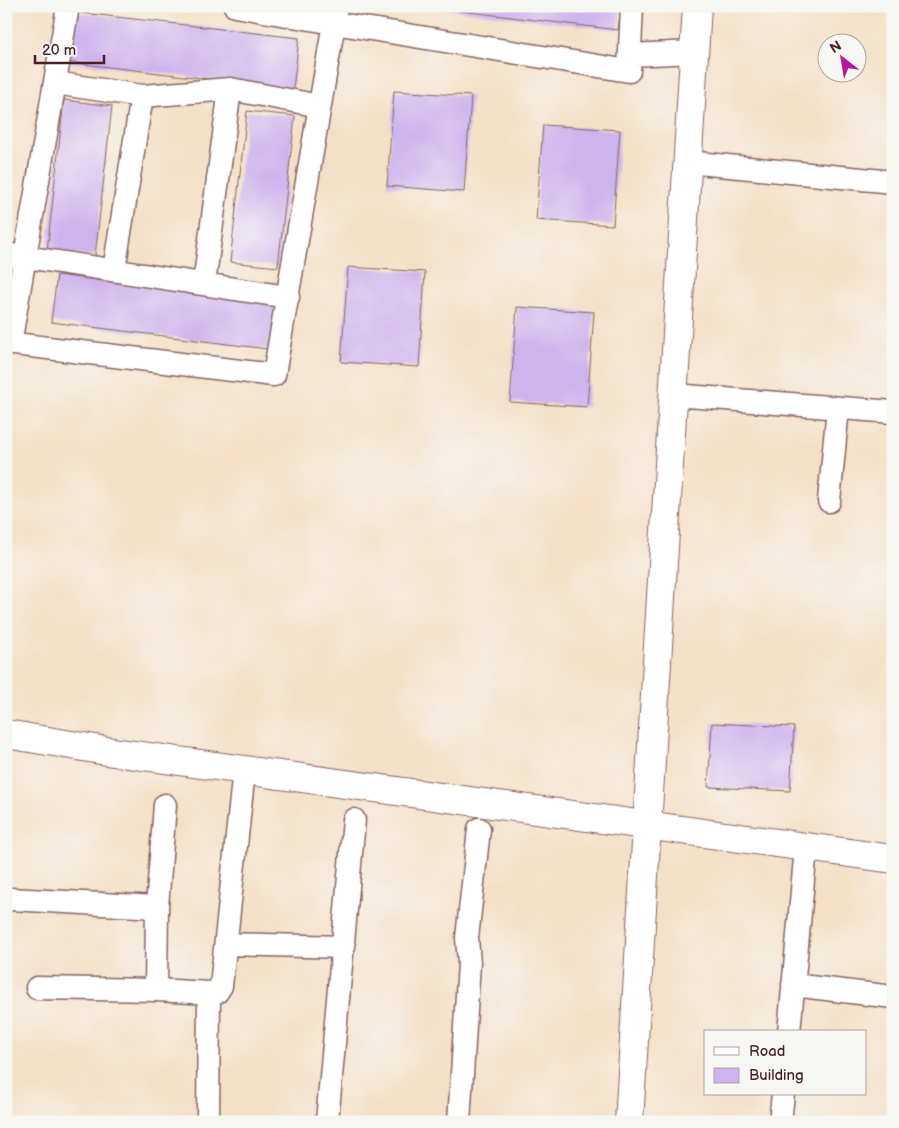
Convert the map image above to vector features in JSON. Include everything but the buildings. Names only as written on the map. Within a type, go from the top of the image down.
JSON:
[{"type":"street","points":[[68,6],[55,83],[16,255],[8,343],[274,374],[335,15]]},
{"type":"street","points":[[235,6],[335,15],[629,71],[632,6]]},
{"type":"street","points":[[629,1122],[696,6]]},
{"type":"street","points":[[630,55],[694,52]]},
{"type":"street","points":[[55,83],[142,96],[230,89],[320,106]]},
{"type":"street","points":[[204,284],[230,89]]},
{"type":"street","points":[[114,270],[142,96]]},
{"type":"street","points":[[687,162],[893,182]]},
{"type":"street","points":[[16,255],[288,297]]},
{"type":"street","points":[[674,395],[893,412]]},
{"type":"street","points":[[829,501],[838,408]]},
{"type":"street","points":[[6,734],[244,770],[648,827],[893,859]]},
{"type":"street","points":[[37,988],[217,992],[221,986],[227,944],[244,770]]},
{"type":"street","points":[[156,990],[157,907],[165,805]]},
{"type":"street","points":[[327,1122],[354,820]]},
{"type":"street","points":[[458,1122],[469,963],[467,938],[479,829]]},
{"type":"street","points":[[788,1030],[806,848]]},
{"type":"street","points":[[10,899],[157,907]]},
{"type":"street","points":[[227,944],[344,947]]},
{"type":"street","points":[[793,985],[893,997]]},
{"type":"street","points":[[208,1122],[209,993]]},
{"type":"street","points":[[780,1122],[783,1096]]}]
